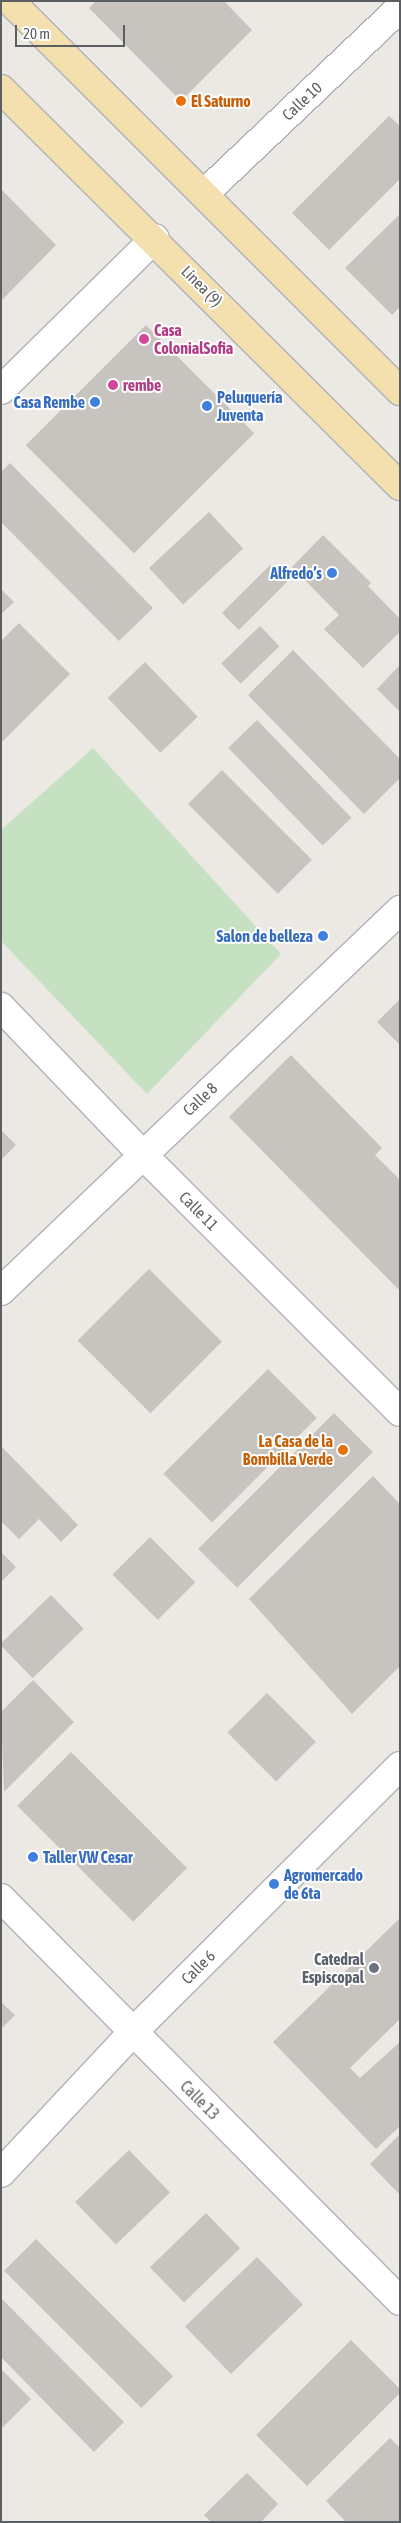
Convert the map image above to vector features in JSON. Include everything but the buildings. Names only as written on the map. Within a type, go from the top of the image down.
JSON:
[{"type":"main road","points":[[10,1],[400,390]]},
{"type":"main road","name":"Línea (9)","points":[[1,89],[155,238],[400,486]]},
{"type":"street","name":"Calle 10","points":[[204,193],[400,8]]},
{"type":"street","points":[[1,390],[155,238]]},
{"type":"street","name":"Calle 8","points":[[1,1291],[142,1154],[400,910]]},
{"type":"street","name":"Calle 11","points":[[1,1007],[142,1154],[400,1412]]},
{"type":"street","name":"Calle 6","points":[[1,2173],[134,2032],[400,1766]]},
{"type":"street","name":"Calle 13","points":[[1,1898],[400,2301]]},
{"type":"green space","points":[[93,748],[281,954],[147,1094],[1,941],[1,830]]},
{"type":"place","name":"El Saturno","points":[[181,101]]},
{"type":"place","name":"Casa ColonialSofia","points":[[144,339]]},
{"type":"place","name":"rembe","points":[[113,385]]},
{"type":"place","name":"Casa Rembe","points":[[95,402]]},
{"type":"place","name":"Peluquería Juventa","points":[[207,406]]},
{"type":"place","name":"Alfredo’s","points":[[332,573]]},
{"type":"place","name":"Salon de belleza","points":[[323,936]]},
{"type":"place","name":"La Casa de la Bombilla Verde","points":[[343,1450]]},
{"type":"place","name":"Taller VW Cesar","points":[[33,1857]]},
{"type":"place","name":"Agromercado de 6ta","points":[[274,1884]]},
{"type":"place","name":"Catedral Espiscopal","points":[[374,1968]]}]
